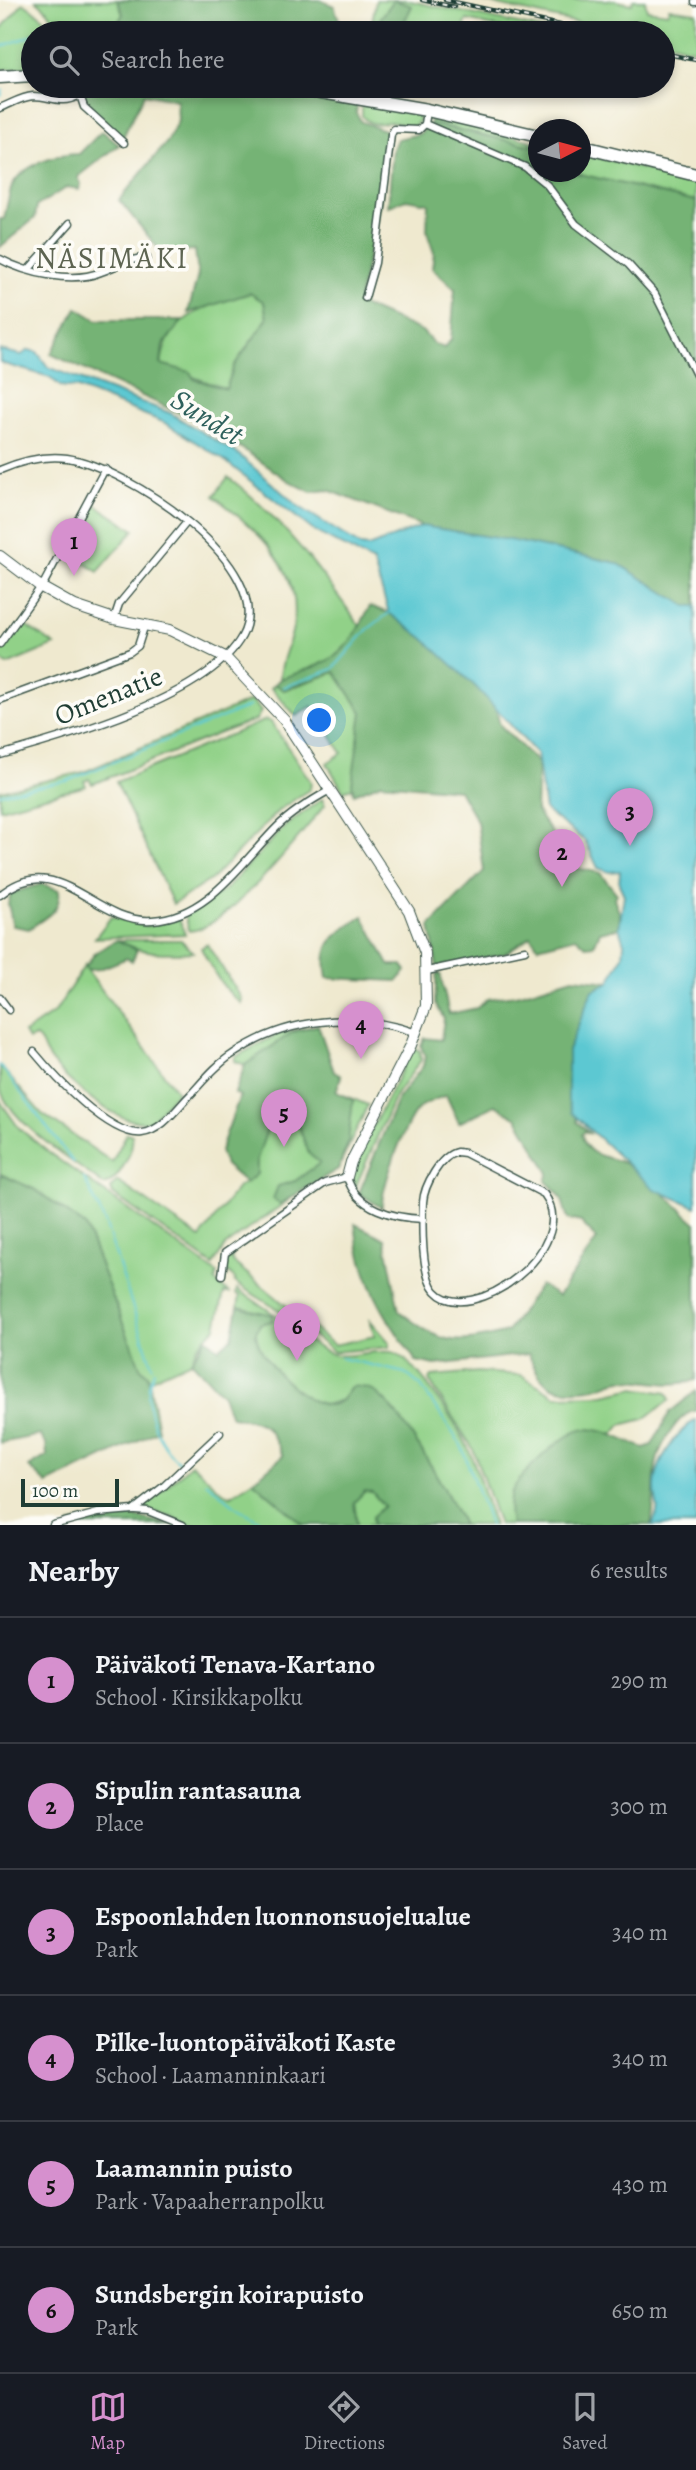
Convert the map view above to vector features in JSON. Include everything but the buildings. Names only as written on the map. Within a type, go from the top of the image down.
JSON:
[{"type":"highway","points":[[0,77],[21,76]]},
{"type":"highway","points":[[368,98],[528,133]]},
{"type":"highway","points":[[591,149],[696,175]]},
{"type":"street","points":[[0,108],[21,98]]},
{"type":"street","points":[[43,98],[63,102],[73,98]]},
{"type":"street","points":[[79,98],[83,107],[124,143]]},
{"type":"street","points":[[365,298],[375,263],[391,135],[394,129],[414,131],[425,124],[427,110]]},
{"type":"street","points":[[425,124],[525,167],[547,185],[576,224],[628,264],[655,294],[696,375]]},
{"type":"street","points":[[29,269],[70,223]]},
{"type":"street","points":[[0,259],[54,275],[84,276],[100,273],[121,261],[147,258]]},
{"type":"street","name":"Omenatie","points":[[0,470],[32,460],[55,457],[81,461],[105,469],[148,492],[187,522],[219,554],[247,594],[250,612],[246,626],[225,657],[213,670],[197,680],[138,709],[66,736],[0,755]]},
{"type":"street","points":[[0,644],[41,587],[105,469]]},
{"type":"street","points":[[114,619],[119,604],[187,522]]},
{"type":"street","points":[[0,556],[41,587],[75,606],[114,619],[170,630],[225,657],[285,721],[409,911],[422,941],[427,971],[426,1006],[417,1033],[351,1162],[347,1177],[356,1195],[376,1208],[392,1216],[423,1219]]},
{"type":"street","points":[[0,700],[130,652],[138,646],[145,624]]},
{"type":"street","points":[[0,895],[29,880],[49,880],[69,885],[119,915],[151,920],[179,914],[224,884],[278,826],[330,790]]},
{"type":"street","points":[[427,971],[525,950]]},
{"type":"street","points":[[0,998],[9,1010]]},
{"type":"street","points":[[34,1052],[51,1072],[105,1119],[136,1134],[156,1129],[232,1054],[281,1030],[344,1020],[378,1023],[417,1033]]},
{"type":"street","points":[[457,1152],[465,1153],[544,1194],[552,1220],[540,1255],[527,1271],[486,1294],[463,1301],[444,1298],[430,1284],[426,1272],[423,1219],[425,1188],[445,1160],[457,1152]]},
{"type":"street","points":[[222,1275],[225,1254],[233,1247],[325,1183],[347,1177]]},
{"type":"street","points":[[133,1510],[164,1486],[220,1433]]},
{"type":"street","points":[[54,1525],[98,1513],[133,1510],[148,1511],[183,1525]]},
{"type":"green space","points":[[36,0],[117,0],[123,14],[120,21],[54,21]]},
{"type":"green space","points":[[117,0],[320,0],[334,6],[339,21],[119,21],[123,14]]},
{"type":"green space","points":[[376,0],[394,0],[379,21],[372,21]]},
{"type":"green space","points":[[394,0],[406,0],[504,21],[404,21],[411,6]]},
{"type":"green space","points":[[394,0],[412,6],[404,21],[379,21]]},
{"type":"green space","points":[[475,0],[610,0],[632,4],[633,0],[645,0],[647,10],[668,13],[669,8],[696,12],[696,50],[675,45],[675,21],[569,21]]},
{"type":"green space","points":[[23,3],[45,21],[21,21],[21,68],[0,70],[0,30]]},
{"type":"green space","points":[[84,98],[142,98],[122,139],[86,105]]},
{"type":"green space","points":[[163,98],[329,98],[358,102],[356,112],[361,122],[385,130],[387,135],[381,199],[359,298],[362,305],[422,331],[434,344],[444,348],[451,340],[455,289],[432,268],[434,253],[427,232],[428,203],[406,199],[388,207],[393,149],[397,139],[419,134],[431,124],[528,145],[528,182],[591,182],[591,177],[696,201],[696,606],[686,606],[617,563],[515,541],[422,526],[328,490],[311,492],[289,481],[212,428],[51,354],[77,308],[97,320],[183,320],[163,345],[161,364],[190,372],[194,379],[226,389],[234,366],[267,319],[264,302],[250,293],[188,313],[198,275],[195,250],[161,252],[119,200],[168,141],[178,121],[177,101]]},
{"type":"green space","points":[[362,103],[416,113],[420,121],[414,126],[393,122],[372,123],[362,116]]},
{"type":"green space","points":[[438,117],[528,140],[528,145],[430,123],[431,119]]},
{"type":"green space","points":[[102,131],[119,145],[78,177],[81,184],[79,189],[67,187],[37,206],[35,218],[0,247],[0,219],[4,219],[12,186],[23,172],[41,162],[79,154]]},
{"type":"green space","points":[[591,156],[696,182],[696,201],[591,177]]},
{"type":"green space","points":[[250,293],[264,302],[267,319],[234,366],[226,389],[161,365],[165,348],[181,323],[205,308]]},
{"type":"green space","points":[[228,477],[283,528],[360,626],[344,648],[326,662],[280,679],[294,622],[290,583],[282,566],[258,535],[214,496]]},
{"type":"green space","points":[[93,503],[134,530],[98,572],[67,551]]},
{"type":"green space","points":[[370,606],[389,613],[423,638],[494,703],[500,725],[538,763],[536,811],[577,868],[600,873],[617,894],[614,898],[620,915],[619,928],[600,932],[594,945],[586,946],[576,937],[538,947],[531,936],[504,954],[437,967],[430,926],[484,871],[477,821],[459,790],[381,783],[354,794],[352,784],[362,712],[335,672],[284,690],[275,684],[280,679],[335,656],[353,638]]},
{"type":"green space","points":[[22,623],[55,645],[7,665],[0,659],[0,652]]},
{"type":"green space","points":[[335,672],[362,712],[353,788],[343,791],[327,763],[342,753],[312,706],[296,716],[271,688],[275,684],[284,690]]},
{"type":"green space","points":[[252,700],[261,711],[256,720],[92,784],[89,779],[84,781],[86,786],[0,809],[0,791],[84,772]]},
{"type":"green space","points":[[266,720],[271,722],[311,782],[310,789],[279,810],[212,879],[173,904],[116,782]]},
{"type":"green space","points":[[322,799],[325,805],[242,899],[204,927],[189,931],[185,915],[226,889],[285,826]]},
{"type":"green space","points":[[42,884],[59,890],[55,908],[29,929],[13,926],[8,904],[11,893]]},
{"type":"green space","points":[[363,916],[389,965],[403,965],[406,971],[398,981],[327,978],[325,966],[328,947],[337,935]]},
{"type":"green space","points":[[111,917],[147,926],[179,919],[185,934],[95,938]]},
{"type":"green space","points":[[117,940],[181,940],[193,952],[154,952]]},
{"type":"green space","points":[[117,940],[137,950],[132,961],[127,958],[100,969],[89,970],[85,967],[95,953]]},
{"type":"green space","points":[[207,944],[242,999],[241,1003],[222,985],[213,971],[201,948]]},
{"type":"green space","points":[[86,963],[85,967],[177,1092],[151,1121],[124,1118],[94,1100],[55,1065],[39,1039],[36,1037],[28,1040],[24,1033],[55,1012]]},
{"type":"green space","points":[[437,973],[440,973],[449,1014],[477,1008],[487,999],[521,994],[573,978],[609,982],[592,991],[568,1051],[577,1122],[591,1134],[585,1131],[582,1134],[587,1147],[632,1167],[696,1223],[696,1380],[666,1384],[621,1380],[590,1389],[558,1389],[550,1386],[538,1374],[529,1354],[435,1365],[416,1361],[394,1329],[368,1280],[355,1224],[385,1239],[399,1311],[427,1331],[449,1340],[474,1339],[507,1332],[540,1285],[558,1296],[597,1239],[581,1222],[568,1219],[561,1197],[546,1181],[549,1173],[517,1118],[495,1105],[459,1123],[446,1095],[423,1105],[412,1118],[389,1172],[382,1208],[359,1193],[398,1098],[423,1066],[425,1056],[421,1046],[425,1038],[441,1040],[444,1019],[435,1002]]},
{"type":"green space","points":[[318,1025],[334,1072],[341,1076],[336,1092],[368,1105],[338,1169],[318,1179],[226,1245],[213,1265],[113,1194],[111,1188],[117,1181],[200,1238],[239,1186],[246,1183],[225,1165],[220,1151],[240,1096],[235,1093],[245,1065],[235,1061],[235,1057],[280,1033]]},
{"type":"green space","points":[[318,1025],[334,1072],[341,1076],[336,1092],[353,1100],[348,1143],[338,1169],[280,1204],[273,1199],[278,1186],[295,1181],[320,1163],[309,1154],[299,1127],[286,1120],[268,1127],[257,1159],[257,1174],[246,1183],[225,1165],[220,1151],[240,1096],[235,1093],[245,1065],[293,1032]]},
{"type":"green space","points":[[413,1048],[420,1051],[421,1060],[395,1096],[355,1188],[350,1171]]},
{"type":"green space","points":[[0,1066],[41,1113],[112,1162],[127,1133],[132,1135],[128,1156],[110,1182],[104,1185],[29,1128],[6,1101],[0,1088]]},
{"type":"green space","points":[[0,1101],[19,1128],[48,1152],[217,1273],[215,1281],[229,1293],[224,1293],[216,1327],[197,1347],[191,1361],[149,1380],[140,1367],[85,1226],[36,1190],[0,1174]]},
{"type":"green space","points":[[0,1174],[36,1190],[85,1226],[140,1367],[148,1375],[158,1431],[47,1484],[29,1467],[47,1456],[46,1444],[40,1435],[0,1443]]},
{"type":"green space","points":[[237,1249],[231,1258],[233,1262],[334,1345],[375,1336],[369,1319],[390,1343],[389,1347],[334,1352],[288,1316],[234,1282],[235,1279],[225,1270],[225,1262]]},
{"type":"green space","points":[[237,1289],[292,1326],[297,1334],[294,1342],[300,1347],[306,1339],[339,1356],[392,1352],[411,1365],[446,1410],[464,1439],[494,1525],[463,1525],[455,1509],[350,1388],[342,1400],[325,1405],[292,1387],[272,1367],[255,1334],[260,1324],[272,1320],[273,1315],[238,1307],[240,1295],[236,1294]]},
{"type":"green space","points":[[238,1307],[273,1315],[272,1321],[260,1324],[256,1331],[258,1341],[272,1366],[307,1397],[319,1403],[334,1404],[353,1386],[370,1389],[382,1398],[422,1451],[463,1525],[373,1525],[372,1517],[384,1506],[372,1492],[365,1491],[354,1502],[357,1525],[304,1525],[253,1481],[283,1456],[278,1446],[264,1426],[252,1420],[231,1417],[223,1395],[191,1361],[206,1338],[219,1349],[232,1338]]},
{"type":"green space","points":[[478,1372],[521,1375],[556,1396],[604,1395],[634,1388],[667,1393],[670,1400],[644,1419],[621,1425],[613,1435],[609,1433],[565,1439],[526,1472],[511,1493],[511,1525],[499,1525],[473,1449],[429,1380],[432,1376]]},
{"type":"green space","points":[[696,1391],[696,1411],[689,1413],[676,1424],[658,1458],[651,1525],[511,1525],[509,1508],[516,1484],[544,1454],[567,1437],[577,1431],[593,1430],[608,1433],[644,1448],[652,1445],[670,1412]]},
{"type":"green space","points":[[191,1464],[230,1496],[253,1481],[304,1525],[187,1525],[171,1516],[142,1509]]},
{"type":"green space","points":[[365,1491],[372,1492],[384,1506],[372,1517],[373,1525],[357,1525],[354,1502]]},
{"type":"green space","points":[[128,1515],[171,1525],[70,1525],[74,1523]]},
{"type":"water","points":[[0,350],[21,355],[29,350],[37,352],[48,367],[170,413],[238,454],[298,506],[361,546],[368,547],[422,526],[515,541],[617,563],[686,606],[696,606],[696,1207],[654,1189],[572,1113],[568,1101],[568,1051],[592,991],[609,982],[623,956],[624,943],[619,928],[624,895],[619,884],[620,871],[609,872],[598,868],[585,841],[545,810],[537,754],[476,687],[423,638],[389,613],[373,562],[314,531],[224,460],[163,422],[78,388],[60,386],[50,377],[4,364],[0,362]]},
{"type":"water","points":[[696,1420],[696,1525],[652,1525],[657,1509],[656,1480],[662,1460],[674,1440]]},
{"type":"waterway","points":[[0,47],[21,39]]},
{"type":"waterway","points":[[0,96],[2,89]]},
{"type":"waterway","points":[[284,687],[333,669],[368,629],[389,613]]},
{"type":"waterway","points":[[0,794],[67,781],[250,706]]},
{"type":"waterway","points":[[0,1065],[73,1162]]},
{"type":"waterway","points":[[84,1178],[105,1222],[152,1366]]},
{"type":"waterway","points":[[341,1358],[405,1373],[421,1386],[461,1445],[490,1525]]},
{"type":"waterway","points":[[154,1371],[148,1397],[152,1418],[160,1439],[180,1463]]},
{"type":"waterway","points":[[206,1482],[238,1508],[267,1525]]},
{"type":"railway","points":[[422,0],[454,7]]},
{"type":"railway","points":[[445,0],[542,21]]},
{"type":"railway","points":[[675,56],[696,60]]},
{"type":"place","name":"Päiväkoti Tenava-Kartano","points":[[74,576]]},
{"type":"place","name":"Espoonlahden luonnonsuojelualue","points":[[630,846]]},
{"type":"place","name":"Sipulin rantasauna","points":[[562,887]]},
{"type":"place","name":"Pilke-luontopäiväkoti Kaste","points":[[361,1059]]},
{"type":"place","name":"Laamannin puisto","points":[[284,1147]]},
{"type":"place","name":"Sundsbergin koirapuisto","points":[[297,1361]]},
{"type":"district","name":"NÄSIMÄKI","points":[[112,258]]},
{"type":"water label","name":"Sundet","points":[[207,417]]}]
